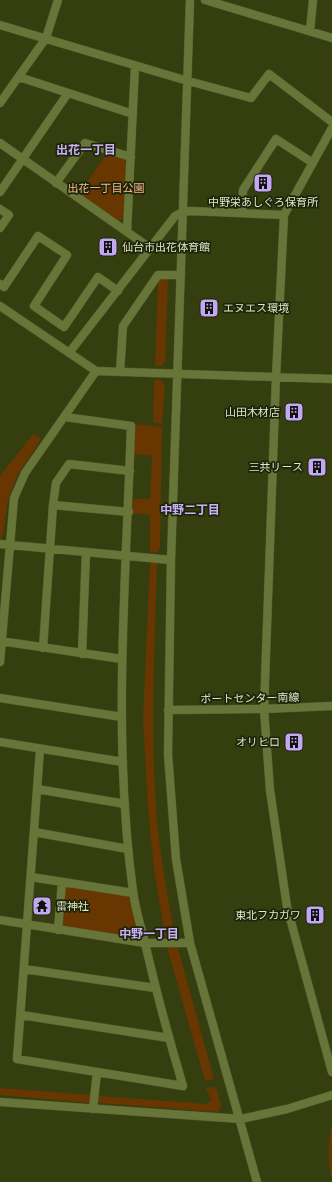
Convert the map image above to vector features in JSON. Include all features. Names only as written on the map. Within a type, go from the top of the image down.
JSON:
[{"type":"street","points":[[0,103],[46,38],[58,0]]},
{"type":"street","points":[[190,0],[171,560],[168,754],[176,851],[190,943],[241,1119],[257,1182]]},
{"type":"street","points":[[205,0],[332,38]]},
{"type":"street","points":[[310,31],[313,0]]},
{"type":"street","points":[[0,25],[188,82],[250,98],[269,74],[332,122]]},
{"type":"street","points":[[127,231],[135,66]]},
{"type":"street","points":[[19,77],[133,114]]},
{"type":"street","points":[[0,192],[68,93]]},
{"type":"street","points":[[332,128],[284,215],[276,377],[264,709],[270,790],[287,907],[332,1072]]},
{"type":"street","points":[[242,213],[243,190],[276,139],[313,163]]},
{"type":"street","points":[[0,143],[150,248]]},
{"type":"street","points":[[56,183],[85,143],[131,157]]},
{"type":"street","points":[[0,209],[9,215],[0,228]]},
{"type":"street","points":[[69,353],[175,216],[183,212],[284,215]]},
{"type":"street","points":[[0,284],[4,287],[38,236],[68,255],[34,306],[64,327],[98,277],[118,291]]},
{"type":"street","points":[[120,372],[123,326],[158,275],[181,275]]},
{"type":"street","points":[[0,306],[96,371],[332,379]]},
{"type":"street","points":[[0,662],[3,594],[14,498],[19,485],[96,371]]},
{"type":"street","points":[[40,749],[17,1059],[183,1086],[155,988],[133,893],[124,804],[122,660],[131,426],[65,417]]},
{"type":"street","points":[[43,648],[53,505],[56,483],[69,464],[130,471]]},
{"type":"street","points":[[53,505],[128,512]]},
{"type":"street","points":[[0,544],[171,560]]},
{"type":"street","points":[[82,654],[86,552]]},
{"type":"street","points":[[1,642],[122,660]]},
{"type":"street","points":[[0,698],[122,717]]},
{"type":"street","name":"ポートセンター南線","points":[[168,710],[264,709],[332,706]]},
{"type":"street","points":[[0,742],[123,762]]},
{"type":"street","points":[[37,789],[124,804]]},
{"type":"street","points":[[34,832],[128,849]]},
{"type":"street","points":[[31,877],[133,893]]},
{"type":"street","points":[[58,930],[62,882]]},
{"type":"street","points":[[0,920],[145,943],[190,943]]},
{"type":"street","points":[[24,969],[155,988]]},
{"type":"street","points":[[21,1015],[169,1038]]},
{"type":"street","points":[[93,1109],[97,1072]]},
{"type":"street","points":[[0,1102],[241,1119],[287,1109],[332,1095]]},
{"type":"green space","name":"出花一丁目公園","points":[[107,153],[122,157],[127,163],[124,218],[119,221],[79,194]]},
{"type":"green space","points":[[168,278],[165,361],[162,366],[155,366],[158,279]]},
{"type":"green space","points":[[154,380],[160,380],[165,385],[162,424],[153,423]]},
{"type":"green space","points":[[135,424],[162,427],[160,548],[156,553],[150,552],[150,515],[132,513],[133,499],[150,499],[152,456],[133,454]]},
{"type":"green space","points":[[33,434],[41,439],[17,476],[8,499],[3,536],[0,539],[0,476]]},
{"type":"green space","points":[[150,562],[157,562],[153,704],[156,808],[162,863],[175,936],[165,937],[154,869],[148,807],[143,718]]},
{"type":"green space","points":[[64,886],[127,896],[131,900],[137,929],[129,937],[60,925]]},
{"type":"green space","points":[[177,945],[214,1079],[205,1081],[167,947]]},
{"type":"green space","points":[[216,1087],[221,1106],[218,1112],[98,1103],[99,1096],[207,1104],[211,1100],[206,1088]]},
{"type":"green space","points":[[0,1088],[92,1095],[91,1103],[0,1095]]},
{"type":"green space","points":[[332,1125],[332,1178],[329,1165],[329,1152]]},
{"type":"place","name":"中野栄あしぐろ保育所","points":[[263,183]]},
{"type":"place","name":"仙台市出花体育館","points":[[108,247]]},
{"type":"place","name":"エヌエス環境","points":[[209,308]]},
{"type":"place","name":"山田木材店","points":[[294,412]]},
{"type":"place","name":"三共リース","points":[[317,467]]},
{"type":"place","name":"オリヒロ","points":[[294,742]]},
{"type":"place","name":"雷神社","points":[[42,906]]},
{"type":"place","name":"東北フカガワ","points":[[315,915]]},
{"type":"district","name":"出花一丁目","points":[[86,150]]},
{"type":"district","name":"中野二丁目","points":[[190,510]]},
{"type":"district","name":"中野一丁目","points":[[149,934]]}]
